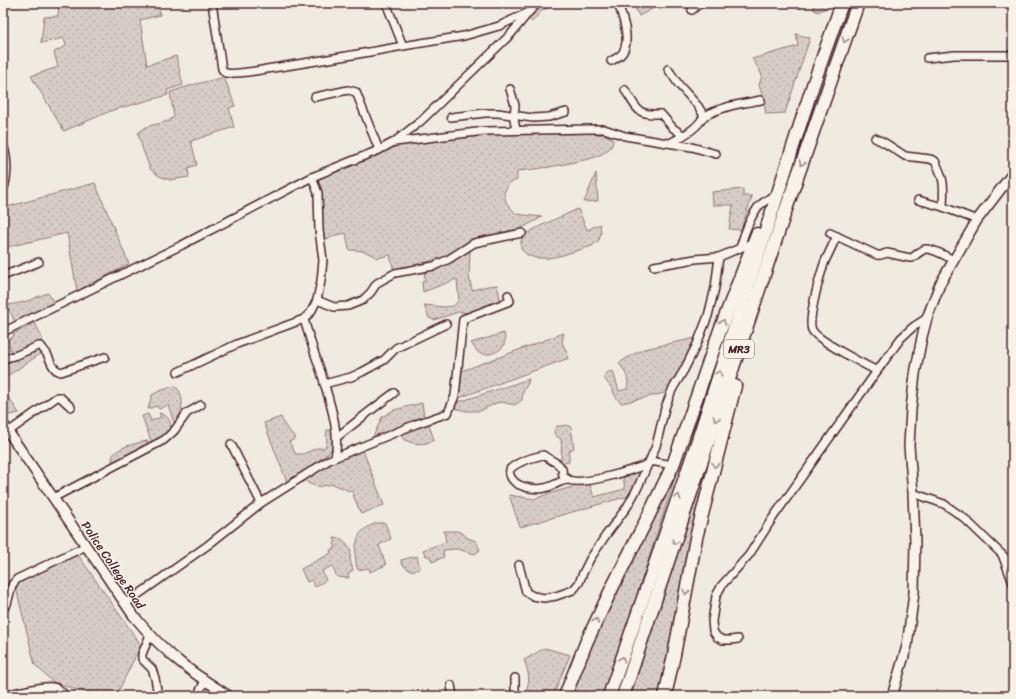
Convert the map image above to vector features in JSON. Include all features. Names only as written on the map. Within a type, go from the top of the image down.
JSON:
[{"type":"highway","name":"MR3","points":[[609,696],[695,449],[813,85],[842,3]]},
{"type":"highway","name":"MR3","points":[[623,696],[858,3]]},
{"type":"highway","points":[[565,696],[586,643],[673,465],[719,333],[813,85]]},
{"type":"highway","points":[[665,696],[696,538],[732,395],[786,212]]},
{"type":"street","points":[[212,3],[222,69],[224,73],[228,74],[319,61],[464,36],[499,26],[529,12]]},
{"type":"street","points":[[386,3],[403,46]]},
{"type":"street","points":[[3,332],[182,245],[312,177],[379,150],[394,142],[421,121],[502,43],[538,3]]},
{"type":"street","points":[[611,61],[623,53],[626,44],[625,28],[618,3]]},
{"type":"street","points":[[692,10],[700,3]]},
{"type":"street","points":[[927,58],[954,55],[1013,55]]},
{"type":"street","points":[[668,69],[679,85],[698,106],[704,116]]},
{"type":"street","points":[[510,89],[515,105],[514,115],[516,130]]},
{"type":"street","points":[[315,97],[348,90],[356,92],[379,150]]},
{"type":"street","points":[[625,90],[636,108],[643,113],[661,114],[673,128],[684,135]]},
{"type":"street","points":[[670,143],[691,131],[700,123],[704,116],[713,111],[730,105],[761,100]]},
{"type":"street","points":[[451,117],[498,113],[533,118],[549,117],[566,112]]},
{"type":"street","points":[[394,142],[485,131],[591,129],[604,130],[625,136],[692,147],[716,154]]},
{"type":"street","points":[[875,138],[905,156],[935,161],[942,177],[944,187],[943,207]]},
{"type":"street","points":[[3,144],[7,164],[3,191]]},
{"type":"street","points":[[892,696],[907,646],[914,593],[915,541],[909,446],[915,374],[922,337],[927,318],[940,284],[977,220],[1013,173]]},
{"type":"street","points":[[178,372],[237,344],[304,319],[311,312],[317,300],[323,260],[319,230],[318,193],[312,177]]},
{"type":"street","points":[[740,248],[744,232],[752,216],[759,206],[770,197]]},
{"type":"street","points":[[918,200],[943,207],[977,220]]},
{"type":"street","points":[[317,300],[334,307],[348,306],[362,300],[377,284],[395,273],[434,266],[449,259],[474,243],[522,234]]},
{"type":"street","points":[[877,371],[834,347],[812,330],[810,321],[818,286],[834,234],[880,256],[887,254],[912,258],[922,250],[930,249],[954,260]]},
{"type":"street","points":[[654,266],[695,259],[719,257],[754,242]]},
{"type":"street","points":[[519,565],[526,592],[533,596],[544,598],[556,596],[573,590],[580,583],[590,559],[627,507],[638,487],[656,446],[665,408],[672,390],[691,357],[708,316],[715,288],[719,257]]},
{"type":"street","points":[[3,276],[38,262]]},
{"type":"street","points":[[125,604],[208,545],[261,503],[335,457],[416,424],[448,413],[454,396],[463,319],[510,301],[508,295]]},
{"type":"street","points":[[738,639],[723,640],[713,631],[712,621],[716,596],[722,585],[749,554],[772,519],[901,338],[913,327],[927,318]]},
{"type":"street","points":[[304,319],[324,384],[335,428],[337,437],[335,457]]},
{"type":"street","points":[[324,384],[362,372],[384,360],[396,348],[446,324]]},
{"type":"street","points":[[3,359],[41,346],[54,369],[61,372],[105,358]]},
{"type":"street","points":[[337,437],[394,393]]},
{"type":"street","points":[[6,428],[57,397],[71,408]]},
{"type":"street","points":[[53,498],[164,440],[174,431],[187,413],[201,404]]},
{"type":"street","name":"Police College Road","points":[[6,428],[133,615],[150,635],[181,663],[229,696]]},
{"type":"street","points":[[231,444],[261,503]]},
{"type":"street","points":[[569,480],[563,476],[562,469],[558,464],[543,455],[532,457],[515,464],[510,469],[510,475],[515,482],[532,489],[550,487],[560,482],[569,480],[576,481],[627,472],[649,462],[673,465]]},
{"type":"street","points":[[913,493],[944,504],[964,518],[1013,565]]},
{"type":"street","points":[[3,610],[7,604],[12,585],[16,580],[86,546]]},
{"type":"street","points":[[1003,555],[1013,583]]},
{"type":"street","points":[[150,635],[142,654],[142,659],[152,669],[158,696]]},
{"type":"street","points":[[515,678],[515,696]]},
{"type":"street","points":[[197,696],[205,680]]},
{"type":"street","points":[[451,685],[453,696]]},
{"type":"street","points":[[3,695],[46,686],[55,687],[64,693],[65,696]]},
{"type":"shaded area","points":[[59,3],[158,3],[160,15],[140,20],[147,65],[176,56],[183,85],[167,90],[168,95],[113,110],[64,131],[31,76],[58,67],[54,52],[66,46],[64,38],[41,43],[44,17],[58,16]]},
{"type":"shaded area","points":[[543,3],[558,3],[541,11],[532,22],[528,18]]},
{"type":"shaded area","points":[[633,3],[663,3],[639,16]]},
{"type":"shaded area","points":[[815,3],[832,3],[828,7],[818,12],[813,9]]},
{"type":"shaded area","points":[[796,34],[810,38],[785,113],[766,114],[759,85],[762,76],[752,59],[798,46]]},
{"type":"shaded area","points":[[221,78],[226,82],[235,106],[229,108],[234,127],[191,141],[197,165],[188,168],[189,177],[170,180],[159,176],[150,169],[138,133],[146,127],[169,121],[174,116],[170,92]]},
{"type":"shaded area","points":[[508,133],[598,134],[613,139],[613,142],[607,151],[593,158],[556,166],[517,171],[517,180],[509,183],[504,193],[506,202],[516,214],[542,217],[515,232],[473,241],[448,256],[394,271],[390,255],[377,258],[363,251],[349,250],[346,233],[336,235],[328,239],[325,238],[323,233],[322,195],[316,179],[399,144]]},
{"type":"shaded area","points":[[596,173],[598,201],[584,202]]},
{"type":"shaded area","points":[[95,183],[129,264],[77,291],[67,233],[3,248],[3,208]]},
{"type":"shaded area","points":[[743,189],[743,196],[752,196],[741,230],[729,229],[733,205],[713,205],[712,192]]},
{"type":"shaded area","points":[[578,209],[587,230],[600,224],[601,233],[599,240],[592,246],[549,258],[536,258],[527,255],[521,249],[521,241],[524,235]]},
{"type":"shaded area","points":[[470,249],[469,276],[472,290],[497,285],[501,302],[474,313],[458,312],[434,320],[429,318],[424,305],[444,307],[454,306],[459,300],[457,279],[423,292],[422,282],[425,281],[424,269]]},
{"type":"shaded area","points":[[48,293],[54,303],[15,322],[7,305],[24,302]]},
{"type":"shaded area","points":[[35,323],[43,340],[15,353],[11,352],[8,340],[14,336],[13,334]]},
{"type":"shaded area","points":[[504,333],[504,344],[499,350],[492,353],[479,353],[471,343]]},
{"type":"shaded area","points":[[564,333],[562,342],[569,358],[456,399],[459,372]]},
{"type":"shaded area","points":[[696,338],[690,355],[669,392],[622,403],[616,398],[604,376],[608,372],[613,371],[619,391],[627,389],[627,378],[619,363],[644,349]]},
{"type":"shaded area","points":[[37,348],[43,352],[3,379],[3,365],[10,359]]},
{"type":"shaded area","points":[[529,379],[523,392],[522,400],[514,405],[502,402],[496,403],[480,411],[467,411],[454,408],[456,403]]},
{"type":"shaded area","points":[[174,386],[178,389],[182,399],[180,416],[175,425],[168,405],[159,409],[156,406],[148,409],[152,395]]},
{"type":"shaded area","points":[[3,389],[19,413],[9,415],[3,408]]},
{"type":"shaded area","points":[[422,403],[424,417],[386,434],[373,437],[382,417],[394,410]]},
{"type":"shaded area","points":[[159,413],[168,418],[171,427],[158,441],[152,444],[142,416],[148,414],[151,421],[161,417]]},
{"type":"shaded area","points":[[281,417],[285,426],[296,438],[289,442],[296,454],[303,454],[317,448],[324,448],[326,444],[327,430],[334,431],[333,445],[328,454],[317,461],[308,470],[287,482],[264,423]]},
{"type":"shaded area","points":[[428,422],[434,440],[430,442],[422,444],[412,443],[404,440],[400,434]]},
{"type":"shaded area","points":[[566,425],[571,427],[574,448],[569,451],[569,462],[561,463],[561,439],[555,435],[554,431],[557,426]]},
{"type":"shaded area","points":[[148,441],[149,445],[112,465],[113,455],[119,450],[124,447]]},
{"type":"shaded area","points":[[362,448],[384,505],[361,514],[352,492],[333,484],[317,487],[308,483],[304,479],[317,470]]},
{"type":"shaded area","points":[[645,468],[632,495],[520,527],[509,495],[534,499],[589,482],[594,497],[625,489],[623,476]]},
{"type":"shaded area","points":[[675,478],[604,696],[569,696],[592,642]]},
{"type":"shaded area","points":[[699,490],[701,491],[660,696],[630,696]]},
{"type":"shaded area","points":[[376,523],[385,523],[391,539],[379,545],[386,565],[370,572],[369,568],[358,570],[355,552],[358,538],[363,531]]},
{"type":"shaded area","points":[[444,531],[457,531],[462,533],[468,538],[476,541],[480,550],[475,554],[457,549],[443,550],[444,557],[432,562],[430,556],[426,556],[423,550],[446,542]]},
{"type":"shaded area","points":[[334,538],[342,539],[351,550],[350,560],[353,570],[348,574],[349,578],[337,577],[332,566],[322,571],[326,580],[315,587],[312,580],[307,582],[301,569],[331,553],[330,550],[336,548]]},
{"type":"shaded area","points":[[78,555],[141,645],[116,696],[96,696],[53,682],[35,665],[16,588],[21,581]]},
{"type":"shaded area","points":[[417,556],[420,569],[409,570],[401,563],[401,560]]},
{"type":"shaded area","points":[[545,648],[570,655],[553,696],[525,696],[529,678],[524,660]]}]
